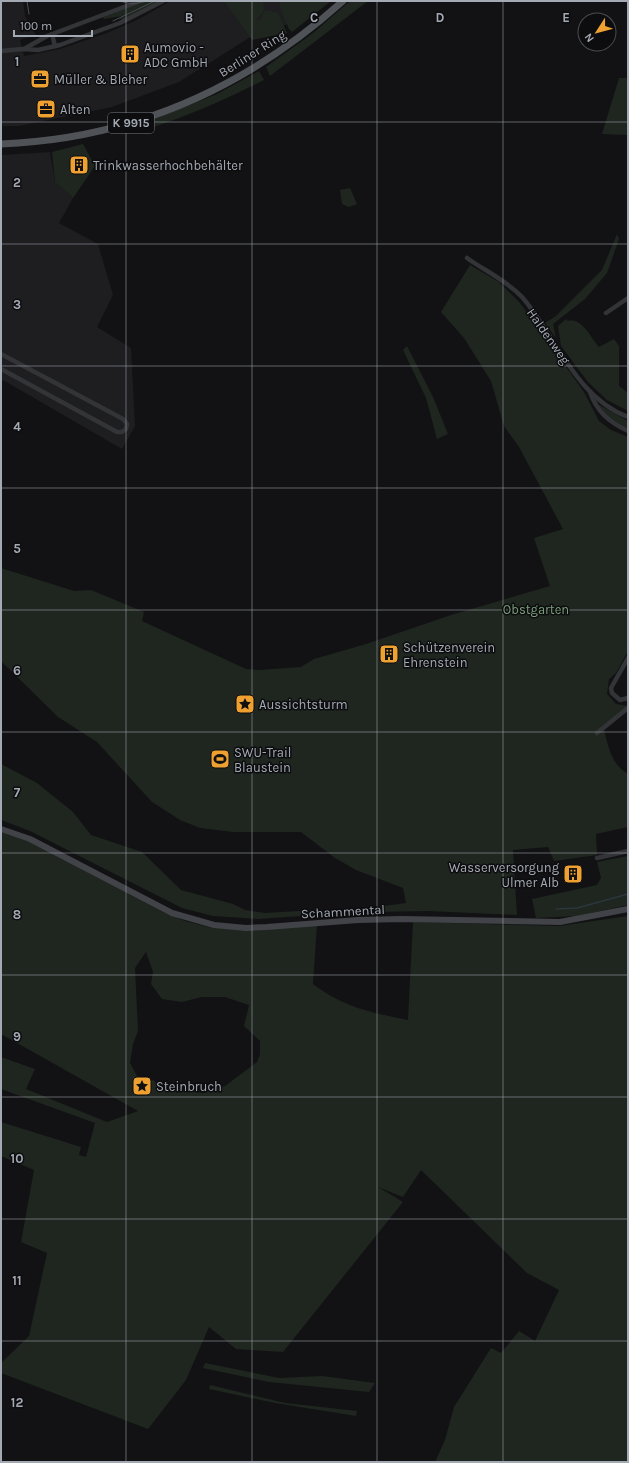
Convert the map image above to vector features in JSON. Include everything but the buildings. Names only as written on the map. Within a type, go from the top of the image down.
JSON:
[{"type":"main road","name":"Berliner Ring","points":[[1,144],[58,139],[95,133],[150,118],[187,103],[237,79],[286,48],[343,1]]},
{"type":"street","points":[[23,49],[52,34],[140,1]]},
{"type":"street","points":[[1,51],[23,49],[38,50],[55,46],[120,23],[163,1]]},
{"type":"street","points":[[52,34],[55,46]]},
{"type":"street","name":"Haldenweg","points":[[467,258],[503,282],[521,297],[567,362],[590,390],[611,409],[628,417]]},
{"type":"street","points":[[606,314],[628,298]]},
{"type":"street","points":[[1,354],[124,420],[126,429],[121,432],[115,432],[1,369]]},
{"type":"street","points":[[590,390],[597,406],[605,418],[628,431]]},
{"type":"street","points":[[628,658],[611,688],[612,693],[620,700],[628,698]]},
{"type":"street","points":[[598,734],[628,708]]},
{"type":"street","name":"Schammental","points":[[1,829],[30,839],[172,913],[200,922],[232,927],[266,927],[358,920],[402,919],[560,922],[628,909]]},
{"type":"street","points":[[597,858],[628,851]]},
{"type":"shaded area","points":[[1,1],[23,1],[25,16],[36,35],[20,40],[24,56],[60,49],[107,33],[139,19],[170,1],[318,1],[291,23],[252,36],[179,82],[112,107],[19,126],[1,126]]},
{"type":"shaded area","points":[[50,152],[55,182],[73,198],[59,223],[98,244],[113,295],[97,327],[131,348],[135,426],[122,449],[3,380],[1,383],[1,155]]},
{"type":"green space","points":[[142,1],[161,1],[124,20],[119,19],[134,11],[122,16],[104,19],[103,17]]},
{"type":"green space","points":[[224,1],[263,1],[264,11],[256,20],[261,20],[265,10],[278,13],[287,33],[252,40]]},
{"type":"green space","points":[[280,1],[331,1],[292,32],[289,29],[280,8]]},
{"type":"green space","points":[[350,1],[368,1],[270,76],[266,67],[313,33]]},
{"type":"green space","points":[[259,71],[264,80],[222,100],[180,118],[151,128],[147,122],[217,94]]},
{"type":"green space","points":[[619,78],[628,78],[628,135],[602,134]]},
{"type":"green space","points":[[83,144],[95,166],[73,198],[55,182],[52,152]]},
{"type":"green space","points":[[350,188],[357,204],[349,207],[342,204],[340,190]]},
{"type":"green space","points":[[617,234],[619,239],[607,273],[585,299],[553,324],[556,338],[545,323],[556,316],[602,270]]},
{"type":"green space","name":"Obstgarten","points":[[470,265],[499,282],[520,303],[584,392],[599,421],[611,430],[628,437],[628,651],[616,673],[609,679],[607,694],[616,704],[628,706],[604,730],[609,749],[614,760],[622,770],[628,774],[628,827],[596,834],[597,855],[554,861],[548,847],[513,850],[517,915],[428,911],[376,912],[376,907],[406,903],[403,888],[356,870],[335,858],[301,832],[233,832],[200,828],[180,820],[152,802],[97,742],[58,717],[1,661],[1,568],[74,591],[91,590],[144,612],[142,621],[246,669],[259,670],[301,667],[314,659],[366,644],[451,615],[550,586],[534,538],[563,529],[519,447],[504,426],[491,381],[464,338],[441,312]]},
{"type":"green space","points":[[566,319],[568,321],[578,322],[582,325],[599,347],[614,339],[619,346],[619,386],[628,393],[628,411],[607,400],[588,382],[561,346],[558,326]]},
{"type":"green space","points":[[407,346],[433,397],[448,434],[437,439],[426,398],[403,350]]},
{"type":"green space","points":[[596,403],[628,421],[628,429],[610,419]]},
{"type":"green space","points":[[1,764],[37,783],[73,812],[91,835],[142,852],[181,890],[233,904],[245,910],[265,913],[315,910],[316,915],[258,919],[213,916],[182,908],[30,831],[1,820]]},
{"type":"green space","points":[[1,832],[31,842],[165,913],[185,921],[212,928],[317,925],[313,984],[336,999],[347,1004],[408,1020],[413,922],[559,926],[628,916],[628,1462],[435,1462],[445,1440],[454,1407],[491,1348],[501,1353],[519,1331],[535,1341],[559,1290],[527,1273],[421,1170],[403,1197],[378,1187],[403,1202],[283,1352],[236,1349],[209,1327],[186,1380],[148,1429],[1,1373],[1,1363],[29,1336],[47,1253],[21,1242],[34,1170],[1,1156],[1,1122],[81,1147],[79,1155],[86,1157],[95,1123],[1,1089],[1,1057],[35,1069],[26,1089],[107,1122],[138,1111],[1,1034]],"holes":[[[146,952],[153,972],[151,984],[162,999],[182,1002],[202,997],[225,997],[249,1005],[244,1026],[260,1041],[260,1054],[257,1062],[225,1086],[203,1093],[163,1088],[153,1080],[137,1076],[130,1063],[133,1044],[138,1031],[135,968]]]},
{"type":"green space","points":[[628,856],[628,905],[578,916],[536,918],[532,899],[597,885],[601,878],[597,862]]},
{"type":"green space","points":[[205,1363],[279,1378],[322,1376],[375,1383],[369,1392],[269,1382],[203,1368]]},
{"type":"green space","points":[[210,1385],[285,1403],[357,1411],[356,1416],[275,1403],[209,1389]]},
{"type":"waterway","points":[[556,909],[577,908],[628,894]]},
{"type":"tram line","points":[[27,1],[29,14]]},
{"type":"tram line","points":[[119,1],[132,4],[148,1]]},
{"type":"tram line","points":[[113,21],[155,1]]},
{"type":"place","name":"Aumovio - ADC GmbH","points":[[130,54]]},
{"type":"place","name":"Müller & Bleher","points":[[40,79]]},
{"type":"place","name":"Alten","points":[[46,109]]},
{"type":"place","name":"Trinkwasserhochbehälter","points":[[79,165]]},
{"type":"place","name":"Schützenverein Ehrenstein","points":[[389,654]]},
{"type":"place","name":"Aussichtsturm","points":[[245,704]]},
{"type":"place","name":"SWU-Trail Blaustein","points":[[220,759]]},
{"type":"place","name":"Wasserversorgung Ulmer Alb","points":[[573,874]]},
{"type":"place","name":"Steinbruch","points":[[142,1086]]}]
